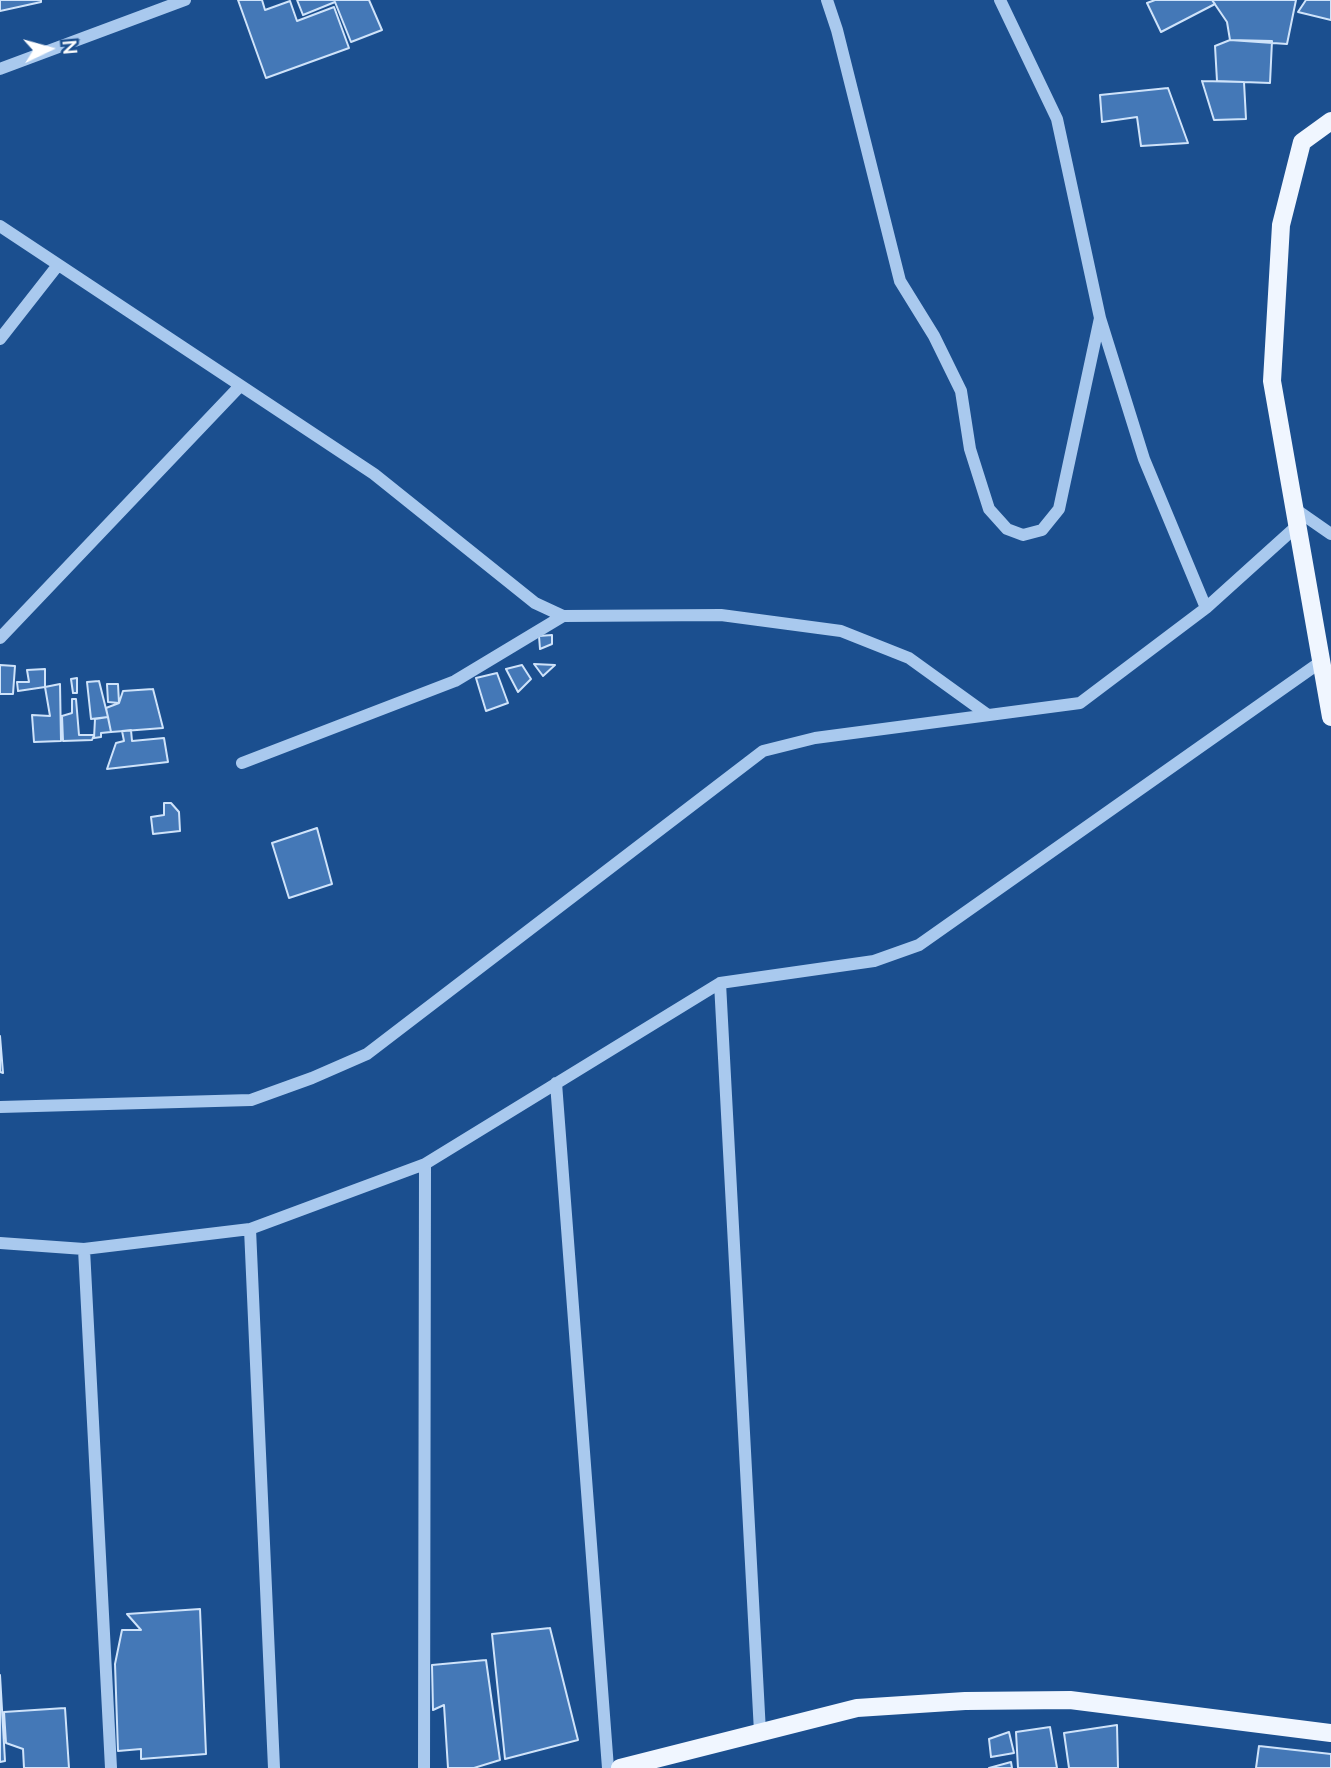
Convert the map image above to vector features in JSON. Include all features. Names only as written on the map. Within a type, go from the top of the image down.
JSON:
[{"type":"main road","points":[[1331,121],[1302,142],[1281,225],[1272,381],[1331,717]]},
{"type":"main road","points":[[621,1768],[857,1708],[965,1701],[1070,1700],[1331,1733]]},
{"type":"street","points":[[0,69],[185,0]]},
{"type":"street","points":[[827,0],[837,30],[900,281],[934,336],[961,391],[970,449],[989,509],[1007,529],[1023,535],[1042,530],[1059,509],[1100,317]]},
{"type":"street","points":[[1000,0],[1057,119],[1100,317],[1144,459],[1206,608]]},
{"type":"street","points":[[0,226],[374,474],[536,603],[563,616],[721,615],[841,631],[909,658],[988,715]]},
{"type":"street","points":[[0,339],[58,265]]},
{"type":"street","points":[[0,638],[240,386]]},
{"type":"street","points":[[0,1107],[251,1100],[312,1078],[367,1054],[763,751],[815,738],[1080,703],[1206,608],[1296,517],[1331,534]]},
{"type":"street","points":[[242,763],[455,681],[563,616]]},
{"type":"street","points":[[0,1243],[84,1249],[250,1229],[425,1164],[720,983],[874,961],[919,945],[1322,661]]},
{"type":"street","points":[[720,983],[760,1732]]},
{"type":"street","points":[[556,1083],[608,1768]]},
{"type":"street","points":[[425,1164],[425,1768]]},
{"type":"street","points":[[250,1229],[274,1768]]},
{"type":"street","points":[[84,1249],[111,1768]]},
{"type":"building","points":[[0,0],[41,0],[41,2],[0,11]]},
{"type":"building","points":[[238,0],[262,0],[265,10],[290,1],[297,21],[334,7],[349,48],[266,78]]},
{"type":"building","points":[[297,0],[369,0],[382,30],[351,42],[335,2],[303,15]]},
{"type":"building","points":[[1155,0],[1212,0],[1215,4],[1161,32],[1147,3]]},
{"type":"building","points":[[1212,0],[1296,0],[1287,44],[1230,40],[1227,22]]},
{"type":"building","points":[[1306,0],[1331,0],[1331,20],[1298,12]]},
{"type":"building","points":[[1230,40],[1272,41],[1270,83],[1217,81],[1215,46]]},
{"type":"building","points":[[1202,81],[1244,82],[1246,119],[1214,120]]},
{"type":"building","points":[[1168,88],[1188,143],[1141,146],[1137,117],[1102,122],[1100,95]]},
{"type":"building","points":[[552,635],[552,644],[540,649],[539,636]]},
{"type":"building","points":[[534,664],[555,665],[543,676]]},
{"type":"building","points":[[0,665],[15,666],[13,694],[0,694]]},
{"type":"building","points":[[522,665],[531,679],[518,692],[506,669]]},
{"type":"building","points":[[45,669],[45,687],[18,691],[17,682],[29,682],[27,670]]},
{"type":"building","points":[[497,673],[508,703],[486,711],[476,678]]},
{"type":"building","points":[[77,678],[77,693],[73,693],[71,679]]},
{"type":"building","points":[[99,681],[108,717],[91,719],[87,682]]},
{"type":"building","points":[[60,684],[61,741],[34,742],[32,715],[50,716],[45,687]]},
{"type":"building","points":[[107,684],[118,684],[119,703],[108,702]]},
{"type":"building","points":[[153,689],[163,728],[111,732],[106,708],[119,703],[123,691]]},
{"type":"building","points":[[72,699],[76,699],[79,735],[94,735],[92,740],[63,741],[62,716],[72,713]]},
{"type":"building","points":[[108,717],[111,732],[101,733],[101,737],[94,738],[95,719]]},
{"type":"building","points":[[131,730],[132,741],[164,738],[168,762],[107,769],[116,743],[124,741],[122,731]]},
{"type":"building","points":[[164,803],[171,803],[179,812],[180,831],[153,834],[151,817],[164,815]]},
{"type":"building","points":[[317,828],[332,884],[289,898],[272,843]]},
{"type":"building","points":[[0,1036],[3,1073],[0,1072]]},
{"type":"building","points":[[200,1609],[206,1754],[141,1759],[141,1749],[118,1751],[115,1664],[122,1630],[141,1630],[127,1614]]},
{"type":"building","points":[[550,1628],[578,1740],[505,1759],[492,1634]]},
{"type":"building","points":[[486,1660],[500,1760],[474,1768],[448,1768],[444,1705],[433,1710],[432,1665]]},
{"type":"building","points":[[0,1675],[5,1761],[0,1762]]},
{"type":"building","points":[[65,1708],[69,1768],[24,1768],[23,1749],[6,1743],[4,1712]]},
{"type":"building","points":[[1117,1725],[1118,1768],[1069,1768],[1064,1733]]},
{"type":"building","points":[[1050,1727],[1057,1768],[1018,1768],[1016,1732]]},
{"type":"building","points":[[1009,1732],[1014,1753],[991,1757],[989,1739]]},
{"type":"building","points":[[1259,1746],[1331,1754],[1331,1768],[1256,1768]]},
{"type":"building","points":[[1011,1762],[1012,1768],[989,1768]]}]
